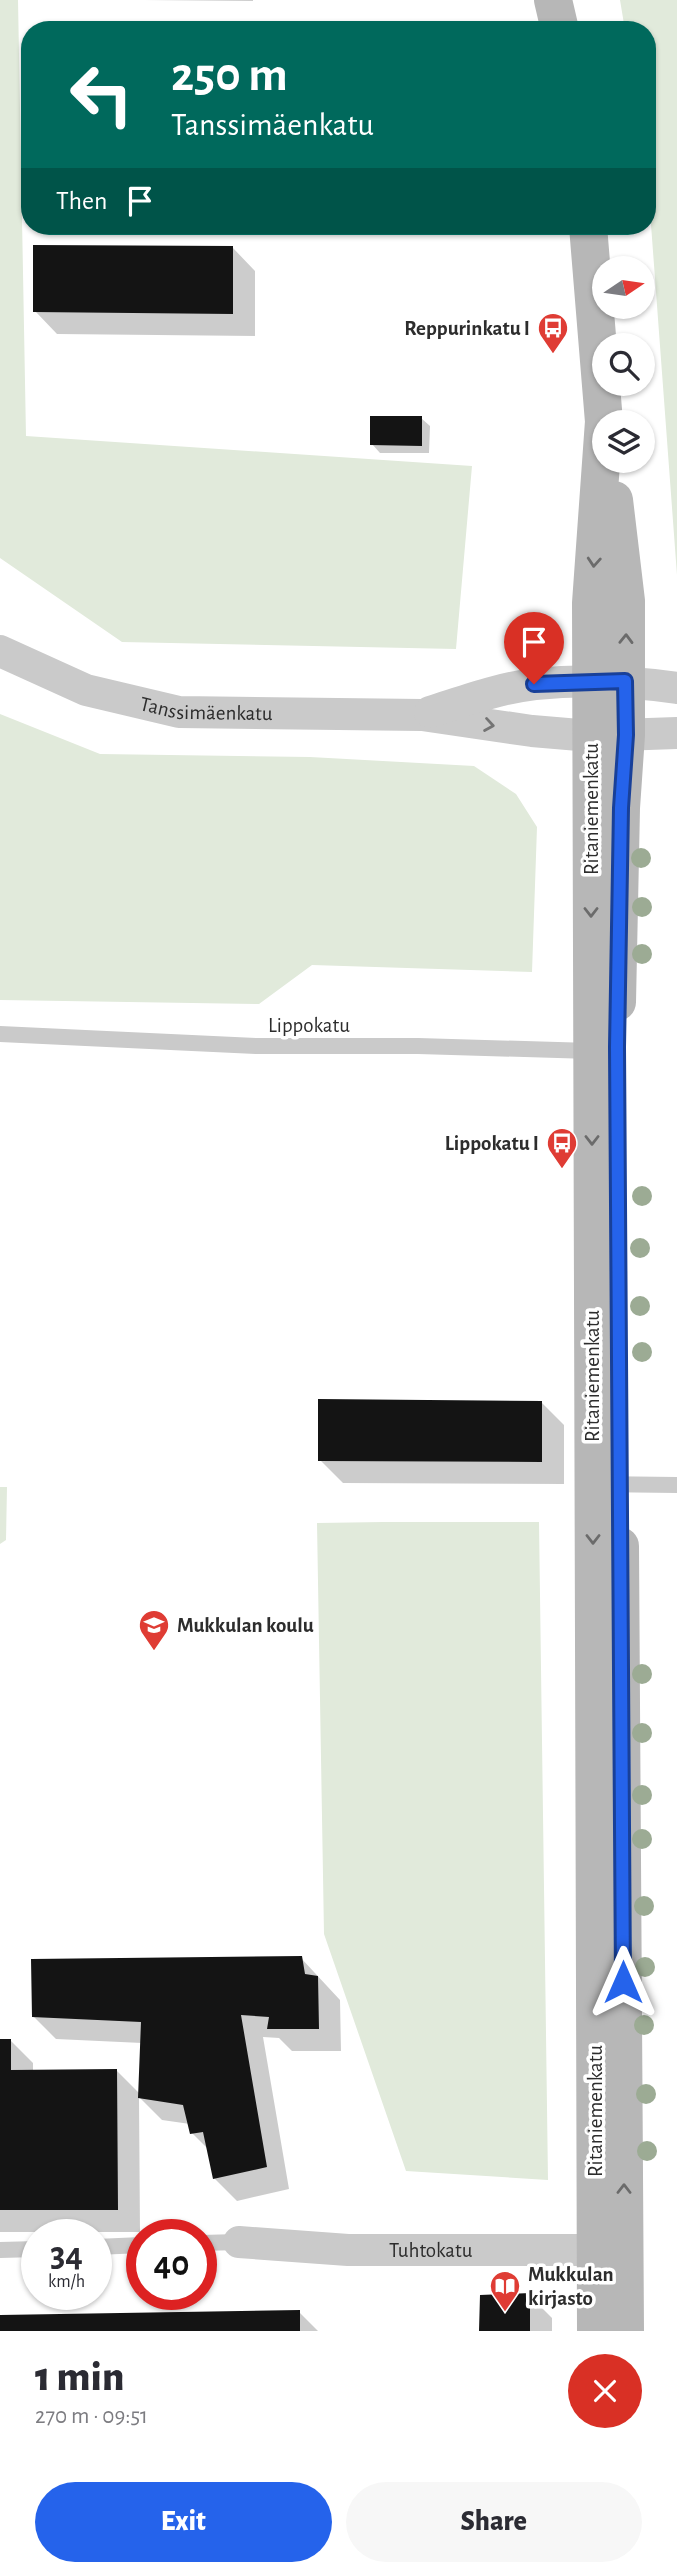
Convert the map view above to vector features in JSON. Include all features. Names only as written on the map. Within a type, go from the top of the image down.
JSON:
[{"type":"street","points":[[553,0],[558,21]]},
{"type":"street","name":"Ritaniemenkatu","points":[[590,235],[603,410]]},
{"type":"street","name":"Ritaniemenkatu","points":[[600,473],[591,603],[608,681]]},
{"type":"street","name":"Ritaniemenkatu","points":[[596,2331],[610,2250],[604,1049],[608,681],[625,575],[611,473]]},
{"type":"street","name":"Tanssimäenkatu","points":[[0,651],[86,690],[179,712],[422,715],[532,731],[609,735],[677,733]]},
{"type":"street","name":"Tanssimäenkatu","points":[[422,715],[476,697],[534,684],[608,681],[677,688]]},
{"type":"street","name":"Tuhtokatu","points":[[239,2242],[348,2250],[610,2250]]},
{"type":"street","name":"Ritaniemenkatu","points":[[610,2250],[625,2331]]},
{"type":"lane","name":"Lippokatu","points":[[0,1034],[256,1045],[604,1049]]},
{"type":"lane","points":[[606,1484],[677,1485]]},
{"type":"lane","points":[[217,2243],[239,2242]]},
{"type":"lane","points":[[0,2250],[21,2249]]},
{"type":"green space","points":[[0,0],[18,0],[26,436],[472,466],[456,649],[122,642],[0,558]]},
{"type":"green space","points":[[620,0],[677,0],[677,575],[652,235],[656,235],[656,21],[624,21]]},
{"type":"green space","points":[[0,714],[100,754],[310,757],[474,766],[516,794],[537,827],[532,972],[312,965],[259,1004],[0,1000]]},
{"type":"green space","points":[[0,1487],[7,1487],[6,1540],[0,1544]]},
{"type":"green space","points":[[539,1522],[548,2180],[406,2171],[324,1934],[317,1523]]},
{"type":"building","points":[[33,245],[233,246],[233,314],[33,312]]},
{"type":"building","points":[[370,416],[422,416],[422,446],[370,445]]},
{"type":"building","points":[[318,1399],[542,1401],[542,1462],[318,1461]]},
{"type":"building","points":[[302,1956],[305,1974],[318,1976],[319,2029],[267,2029],[269,2017],[241,2015],[267,2167],[213,2179],[203,2132],[190,2134],[183,2105],[138,2098],[141,2022],[32,2017],[31,1959]]},
{"type":"building","points":[[0,2039],[11,2039],[11,2070],[117,2069],[118,2210],[0,2210]]},
{"type":"building","name":"Mukkulan kirjasto","points":[[530,2293],[530,2331],[479,2331],[480,2295]]},
{"type":"building","points":[[300,2310],[300,2331],[0,2331],[0,2315]]},
{"type":"place","name":"Reppurinkatu I","points":[[553,355]]},
{"type":"place","name":"Lippokatu I","points":[[562,1170]]},
{"type":"place","name":"Mukkulan koulu","points":[[154,1652]]},
{"type":"place","name":"Mukkulan kirjasto","points":[[505,2313]]},
{"type":"route","points":[[534,684],[625,681],[626,735],[621,808],[617,1047],[623,1982]]}]
